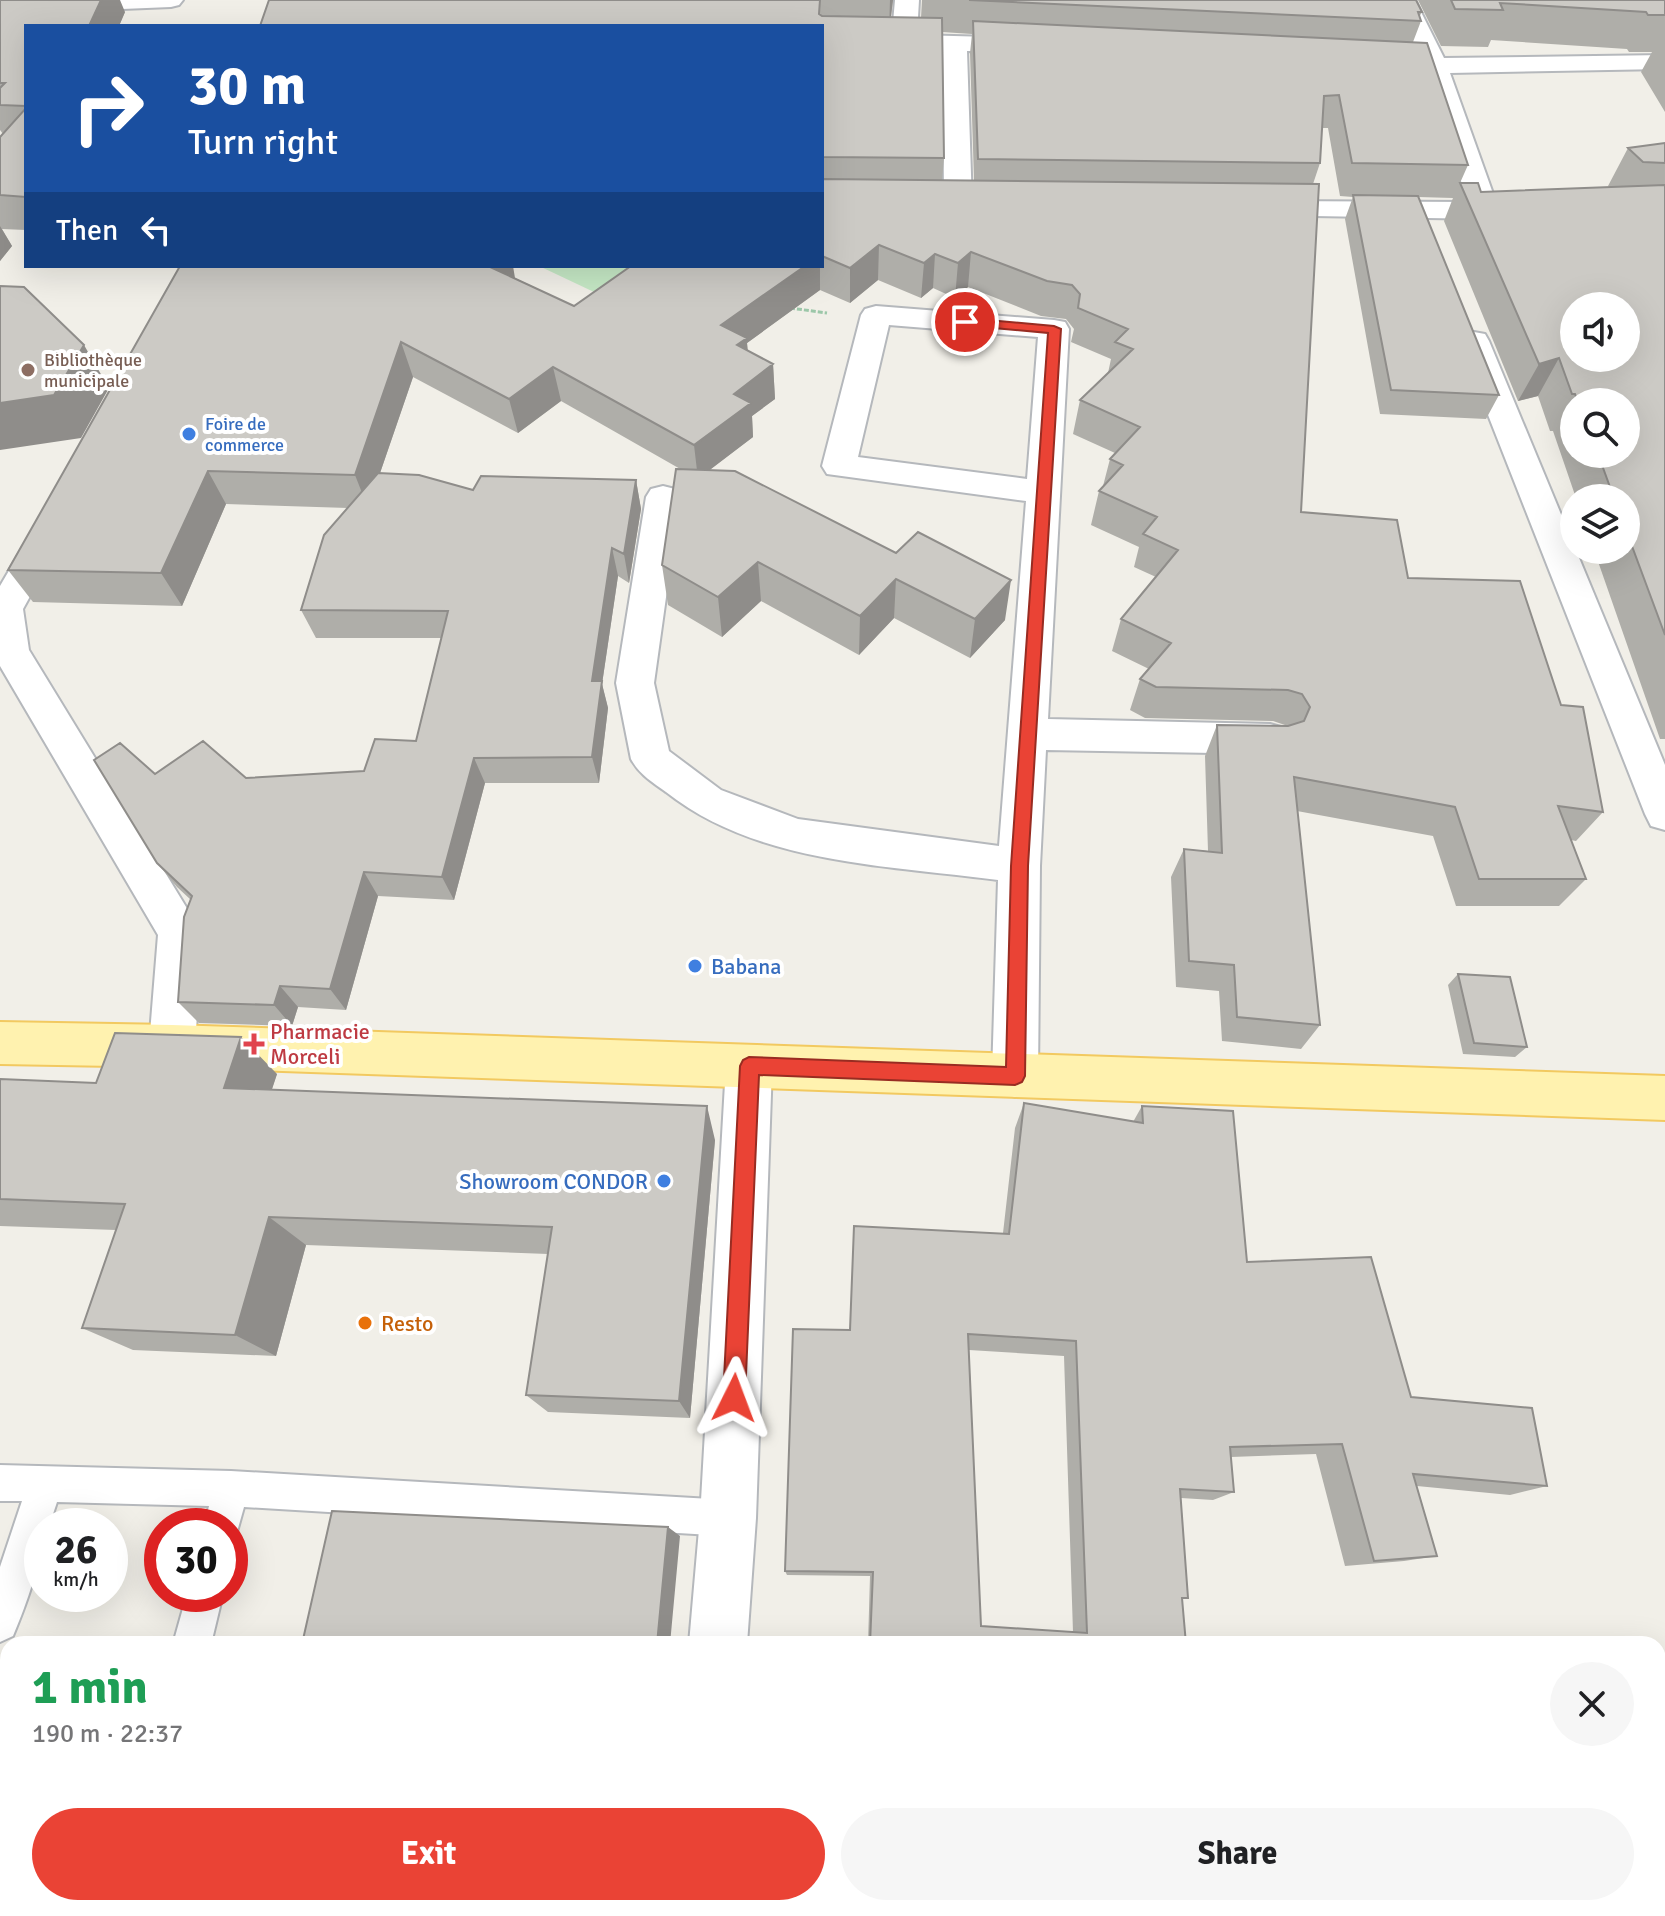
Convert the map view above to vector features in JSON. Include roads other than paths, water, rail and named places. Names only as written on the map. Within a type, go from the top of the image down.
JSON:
[{"type":"main road","points":[[0,1043],[172,1046],[1665,1098]]},
{"type":"street","points":[[0,7],[171,0]]},
{"type":"street","points":[[904,40],[907,0]]},
{"type":"street","points":[[1403,0],[1435,66],[1485,211]]},
{"type":"street","points":[[0,27],[24,28]]},
{"type":"street","points":[[824,40],[1048,46]]},
{"type":"street","points":[[955,42],[958,205]]},
{"type":"street","points":[[1357,62],[1435,66],[1665,62]]},
{"type":"street","points":[[928,204],[988,205]]},
{"type":"street","points":[[1230,209],[1428,225],[1485,211],[1530,211]]},
{"type":"street","points":[[1463,314],[1665,814]]},
{"type":"street","points":[[1015,1076],[1019,866],[1054,329],[876,315],[839,466],[1043,492]]},
{"type":"street","points":[[663,497],[635,683],[651,759],[707,802],[795,836],[1019,866]]},
{"type":"street","points":[[67,500],[3,609],[6,634],[11,652],[180,933],[172,1046]]},
{"type":"street","points":[[1028,734],[1272,739]]},
{"type":"street","points":[[719,1636],[728,1518],[749,1066]]},
{"type":"lane","points":[[0,1483],[231,1489],[728,1518]]},
{"type":"lane","points":[[0,1623],[45,1485]]},
{"type":"lane","points":[[226,1508],[231,1489]]},
{"type":"lane","points":[[194,1636],[200,1612]]},
{"type":"place","name":"Bibliothèque municipale","points":[[28,370]]},
{"type":"place","name":"Foire de commerce","points":[[189,434]]},
{"type":"place","name":"Babana","points":[[695,966]]},
{"type":"place","name":"Pharmacie Morceli","points":[[254,1044]]},
{"type":"place","name":"Showroom CONDOR","points":[[664,1181]]},
{"type":"place","name":"Resto","points":[[365,1323]]}]
